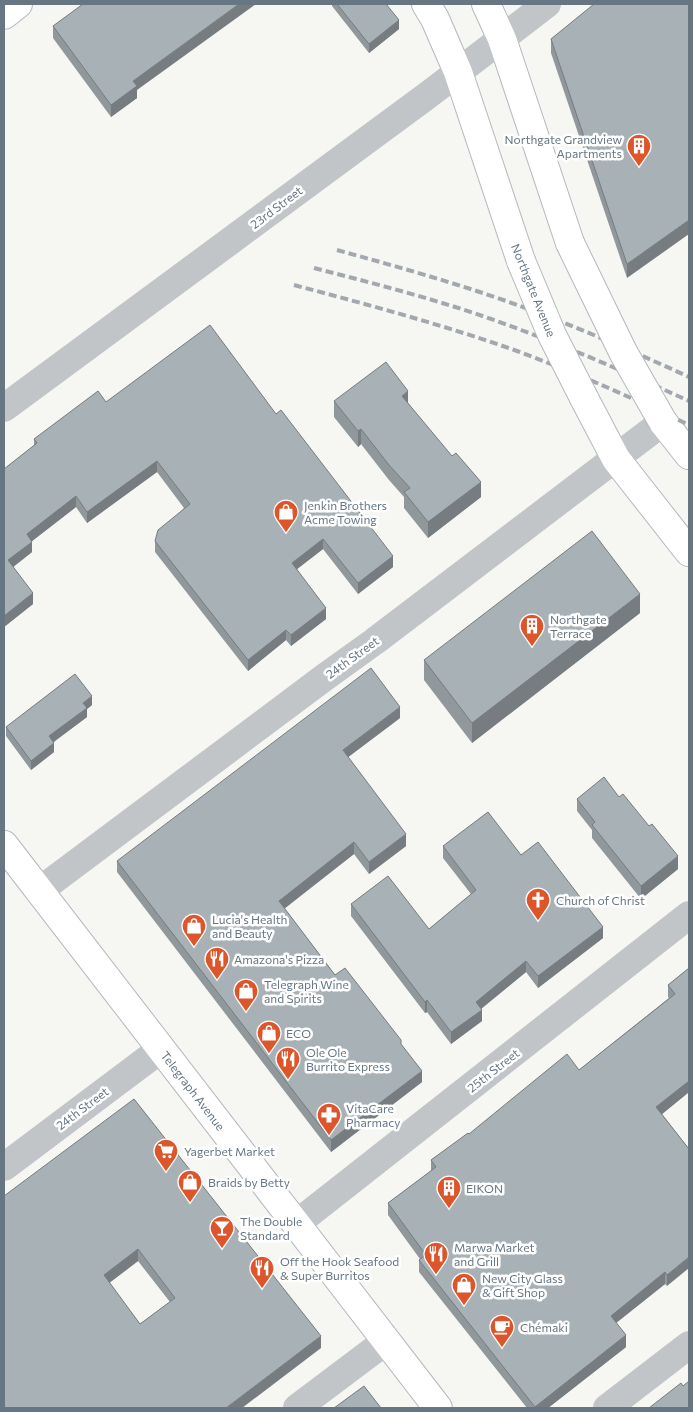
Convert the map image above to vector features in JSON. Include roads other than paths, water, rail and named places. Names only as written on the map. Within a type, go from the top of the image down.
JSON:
[{"type":"main road","points":[[4,15],[18,4]]},
{"type":"main road","name":"Northgate Avenue","points":[[426,4],[435,19],[458,72],[521,260],[552,335],[616,459],[689,552]]},
{"type":"main road","points":[[486,4],[502,39],[570,243],[623,352],[664,422],[689,455]]},
{"type":"main road","name":"Telegraph Avenue","points":[[4,845],[438,1408]]},
{"type":"street","name":"23rd Street","points":[[4,408],[547,4]]},
{"type":"street","name":"24th Street","points":[[39,891],[375,641],[664,422]]},
{"type":"street","name":"25th Street","points":[[296,1224],[689,915]]},
{"type":"street","name":"24th Street","points":[[4,1167],[161,1049]]},
{"type":"street","points":[[297,1408],[386,1341]]},
{"type":"street","points":[[606,1408],[689,1345]]},
{"type":"railway","points":[[337,250],[507,301],[591,334],[689,377]]},
{"type":"railway","points":[[314,268],[419,296],[496,321],[585,355],[689,401]]},
{"type":"railway","points":[[294,285],[434,324],[517,351],[604,386],[689,425]]},
{"type":"place","name":"Northgate Grandview Apartments","points":[[639,167]]},
{"type":"place","name":"Jenkin Brothers Acme Towing","points":[[286,533]]},
{"type":"place","name":"Northgate Terrace","points":[[532,647]]},
{"type":"place","name":"Church of Christ","points":[[538,921]]},
{"type":"place","name":"Lucia's Health and Beauty","points":[[194,947]]},
{"type":"place","name":"Amazona's Pizza","points":[[217,980]]},
{"type":"place","name":"Telegraph Wine and Spirits","points":[[246,1012]]},
{"type":"place","name":"ECO","points":[[269,1054]]},
{"type":"place","name":"Ole Ole Burrito Express","points":[[288,1080]]},
{"type":"place","name":"VitaCare Pharmacy","points":[[329,1136]]},
{"type":"place","name":"Yagerbet Market","points":[[166,1172]]},
{"type":"place","name":"Braids by Betty","points":[[190,1203]]},
{"type":"place","name":"EIKON","points":[[449,1209]]},
{"type":"place","name":"The Double Standard","points":[[222,1249]]},
{"type":"place","name":"Marwa Market and Grill","points":[[436,1275]]},
{"type":"place","name":"Off the Hook Seafood & Super Burritos","points":[[262,1289]]},
{"type":"place","name":"New City Glass & Gift Shop","points":[[464,1306]]},
{"type":"place","name":"Chémaki","points":[[502,1348]]}]
